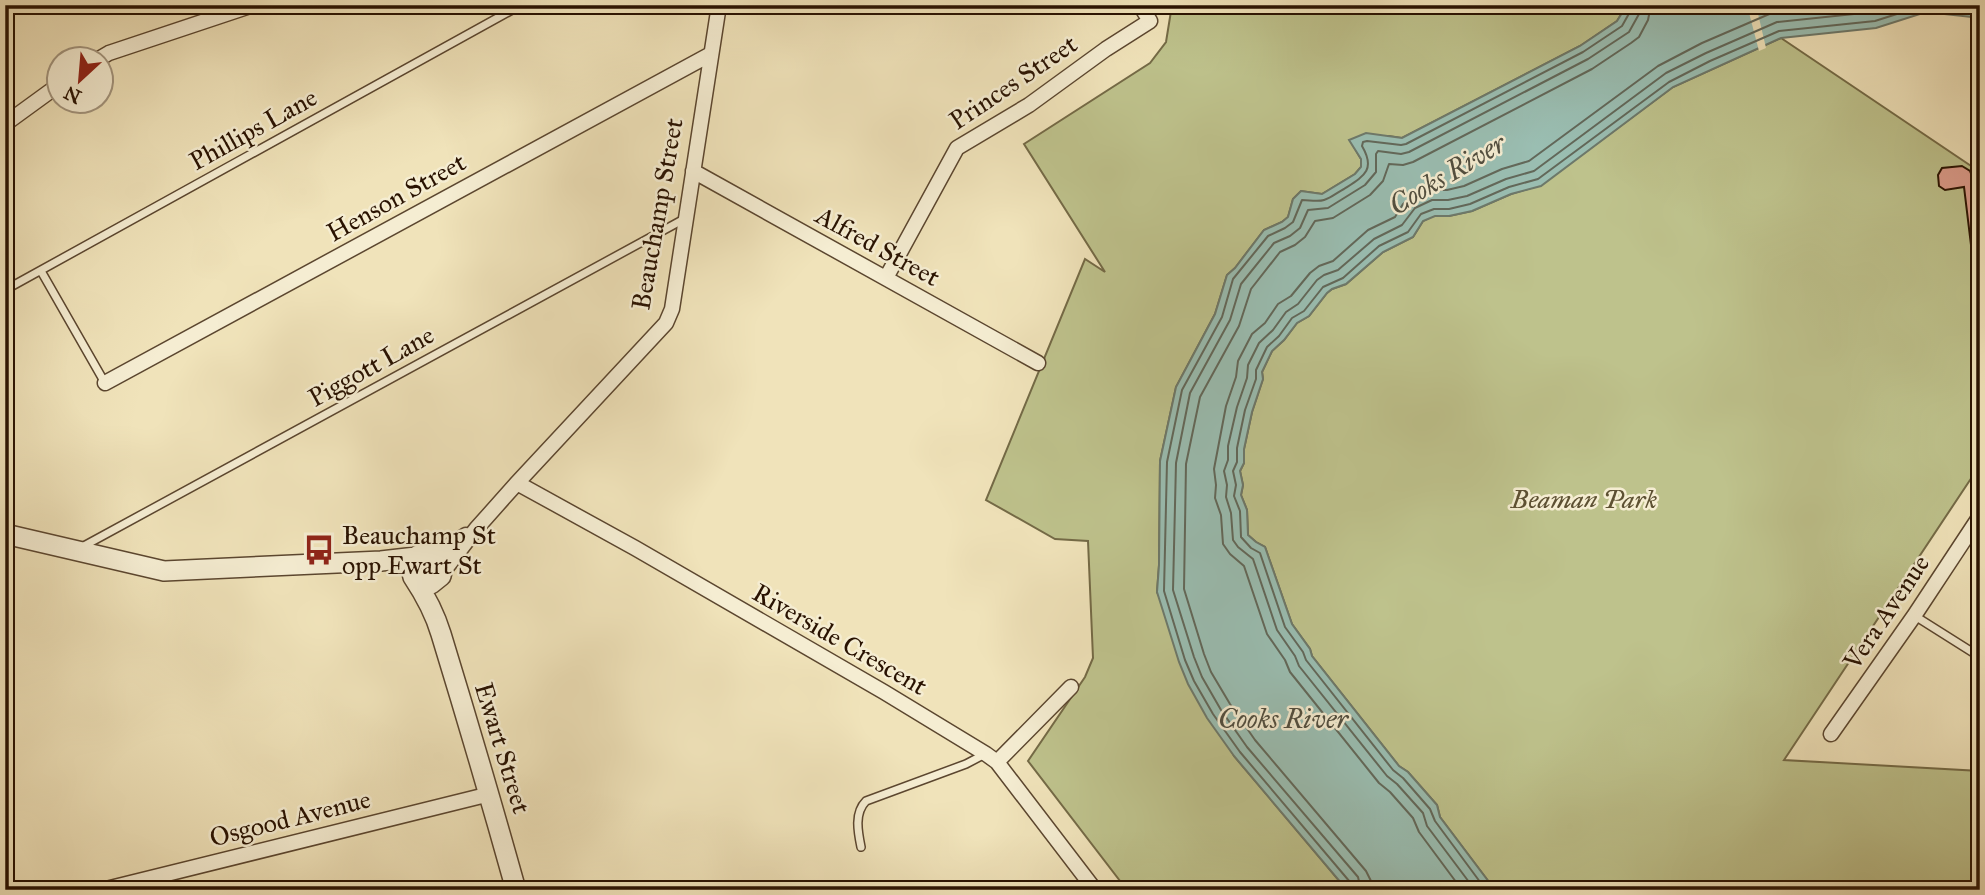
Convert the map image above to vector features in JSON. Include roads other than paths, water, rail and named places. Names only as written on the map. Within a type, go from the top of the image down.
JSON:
[{"type":"street","points":[[116,51],[253,5]]},
{"type":"street","name":"Beauchamp Street","points":[[5,534],[164,571],[381,561],[426,570],[476,529],[666,323],[672,309],[719,5]]},
{"type":"street","name":"Princes Street","points":[[886,278],[957,148],[1029,105],[1150,20],[1140,5]]},
{"type":"street","name":"Henson Street","points":[[105,383],[711,54]]},
{"type":"street","points":[[5,124],[46,94]]},
{"type":"street","name":"Alfred Street","points":[[694,172],[1038,363]]},
{"type":"street","name":"Riverside Crescent","points":[[517,483],[884,692],[991,758],[1095,890]]},
{"type":"street","name":"Vera Avenue","points":[[1831,734],[1980,516]]},
{"type":"street","name":"Ewart Street","points":[[426,570],[437,621],[490,794],[516,890]]},
{"type":"street","points":[[991,758],[1071,687]]},
{"type":"street","name":"Osgood Avenue","points":[[102,890],[490,794]]},
{"type":"lane","name":"Phillips Lane","points":[[5,290],[520,5]]},
{"type":"lane","name":"Piggott Lane","points":[[76,551],[686,218]]},
{"type":"lane","points":[[41,271],[105,383]]},
{"type":"lane","points":[[1914,616],[1980,657]]},
{"type":"lane","points":[[862,847],[858,828],[859,810],[866,801],[966,764],[991,758]]},
{"type":"water","name":"Cooks River","points":[[1627,5],[1980,5],[1980,18],[1926,12],[1876,28],[1781,38],[1673,87],[1541,186],[1511,194],[1472,211],[1435,216],[1423,221],[1413,237],[1383,252],[1346,284],[1327,293],[1309,316],[1297,323],[1272,351],[1262,372],[1263,379],[1252,412],[1244,449],[1244,463],[1240,471],[1243,485],[1241,495],[1247,510],[1248,535],[1265,547],[1292,624],[1312,656],[1399,766],[1408,772],[1437,805],[1440,817],[1495,890],[1347,890],[1234,756],[1207,718],[1179,662],[1157,592],[1160,461],[1176,387],[1215,314],[1227,275],[1264,230],[1288,217],[1293,199],[1301,191],[1322,194],[1355,174],[1361,167],[1361,159],[1349,140],[1366,133],[1402,138],[1580,46],[1617,21]]},
{"type":"water","points":[[921,881],[945,890],[883,890],[891,887]]},
{"type":"place","name":"Beauchamp St opp Ewart St","points":[[319,550]]},
{"type":"park label","name":"Beaman Park","points":[[1584,499]]}]
